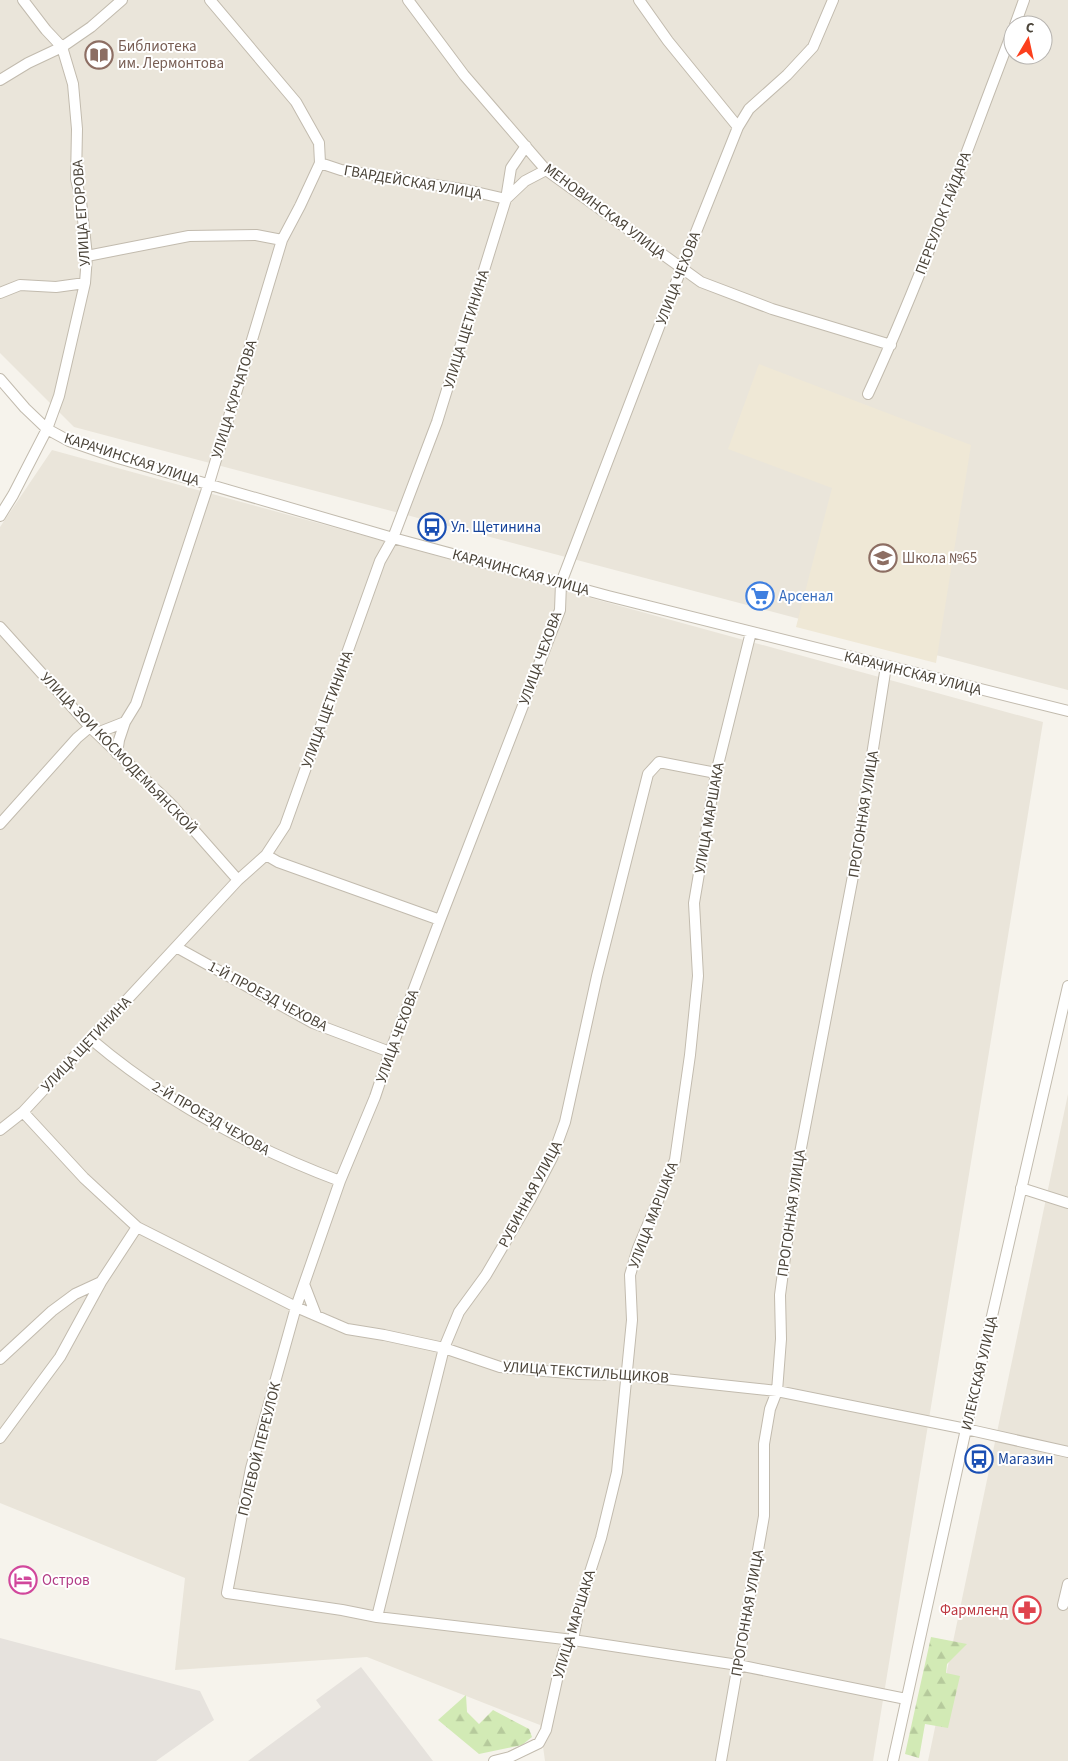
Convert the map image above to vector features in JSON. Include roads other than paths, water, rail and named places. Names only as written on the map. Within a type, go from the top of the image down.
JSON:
[{"type":"street","name":"УЛИЦА ЕГОРОВА","points":[[0,516],[47,429],[59,396],[85,283],[87,256],[81,201],[76,179],[77,129],[73,84],[62,47],[23,0]]},
{"type":"street","points":[[0,80],[28,63],[62,47],[91,27],[122,0]]},
{"type":"street","points":[[210,0],[296,102],[319,143],[320,163]]},
{"type":"street","name":"МЕНОВИНСКАЯ УЛИЦА","points":[[408,0],[464,75],[546,170],[701,282],[772,309],[891,345]]},
{"type":"street","points":[[639,0],[668,41],[738,127]]},
{"type":"street","name":"УЛИЦА ЧЕХОВА","points":[[296,1306],[340,1181],[375,1097],[440,920],[560,610],[561,583],[682,267],[738,127],[749,109],[787,75],[813,47],[833,0]]},
{"type":"street","points":[[1019,15],[1024,0]]},
{"type":"street","name":"ПЕРЕУЛОК ГАЙДАРА","points":[[868,394],[891,345],[1003,56]]},
{"type":"street","name":"УЛИЦА ЩЕТИНИНА","points":[[0,1130],[22,1112],[92,1040],[176,946],[238,880],[266,854],[286,826],[380,561],[393,538],[437,422],[506,199],[511,168],[526,146]]},
{"type":"street","name":"ГВАРДЕЙСКАЯ УЛИЦА","points":[[320,163],[341,170],[467,190],[506,199]]},
{"type":"street","name":"УЛИЦА КУРЧАТОВА","points":[[117,754],[125,722],[136,704],[209,483],[282,240],[320,163]]},
{"type":"street","points":[[506,199],[525,181],[546,170]]},
{"type":"street","points":[[87,256],[189,236],[256,235],[282,240]]},
{"type":"street","points":[[0,293],[20,285],[56,287],[85,283]]},
{"type":"street","name":"КАРАЧИНСКАЯ УЛИЦА","points":[[0,379],[25,408],[47,429],[69,441],[118,458],[393,538],[561,583],[1068,711]]},
{"type":"street","name":"УЛИЦА ЗОИ КОСМОДЕМЬЯНСКОЙ","points":[[0,627],[117,754],[170,803],[238,880]]},
{"type":"street","name":"УЛИЦА МАРШАКА","points":[[494,1761],[510,1757],[538,1744],[546,1730],[564,1651],[573,1640],[580,1603],[602,1538],[617,1472],[632,1320],[630,1275],[650,1216],[675,1160],[690,1055],[698,976],[694,903],[716,773],[751,632]]},
{"type":"street","name":"ПРОГОННАЯ УЛИЦА","points":[[721,1761],[764,1516],[764,1444],[770,1409],[777,1391],[781,1339],[780,1295],[796,1174],[853,876],[886,666]]},
{"type":"street","points":[[0,824],[77,738],[94,730],[125,722]]},
{"type":"street","name":"РУБИННАЯ УЛИЦА","points":[[377,1617],[444,1348],[459,1312],[486,1275],[530,1200],[552,1158],[565,1122],[597,976],[648,774],[659,762],[716,773]]},
{"type":"street","points":[[266,854],[278,862],[440,920]]},
{"type":"street","name":"1-Й ПРОЕЗД ЧЕХОВА","points":[[176,946],[313,1023],[390,1052]]},
{"type":"street","name":"ИЛЕКСКАЯ УЛИЦА","points":[[893,1761],[966,1429],[1068,986]]},
{"type":"street","name":"2-Й ПРОЕЗД ЧЕХОВА","points":[[92,1040],[156,1088],[230,1132],[291,1162],[340,1181]]},
{"type":"street","name":"УЛИЦА ТЕКСТИЛЬЩИКОВ","points":[[22,1112],[84,1178],[138,1227],[347,1330],[384,1335],[444,1348],[500,1367],[579,1374],[627,1374],[777,1391],[966,1429],[1068,1452]]},
{"type":"street","points":[[1021,1188],[1068,1203]]},
{"type":"street","points":[[0,1438],[60,1357],[101,1282],[138,1227]]},
{"type":"street","points":[[0,1359],[52,1311],[76,1294],[101,1282]]},
{"type":"street","points":[[304,1284],[316,1316]]},
{"type":"street","name":"ПОЛЕВОЙ ПЕРЕУЛОК","points":[[296,1306],[251,1468],[227,1593],[377,1617]]},
{"type":"street","points":[[1063,1605],[1068,1584]]},
{"type":"street","points":[[377,1617],[573,1640],[738,1665],[906,1700]]},
{"type":"place","name":"Библиотека им. Лермонтова","points":[[99,55]]},
{"type":"place","name":"Ул. Щетинина","points":[[432,527]]},
{"type":"place","name":"Школа №65","points":[[883,558]]},
{"type":"place","name":"Арсенал","points":[[760,596]]},
{"type":"place","name":"Магазин","points":[[979,1459]]},
{"type":"place","name":"Остров","points":[[23,1580]]},
{"type":"place","name":"Фармленд","points":[[1027,1610]]}]
